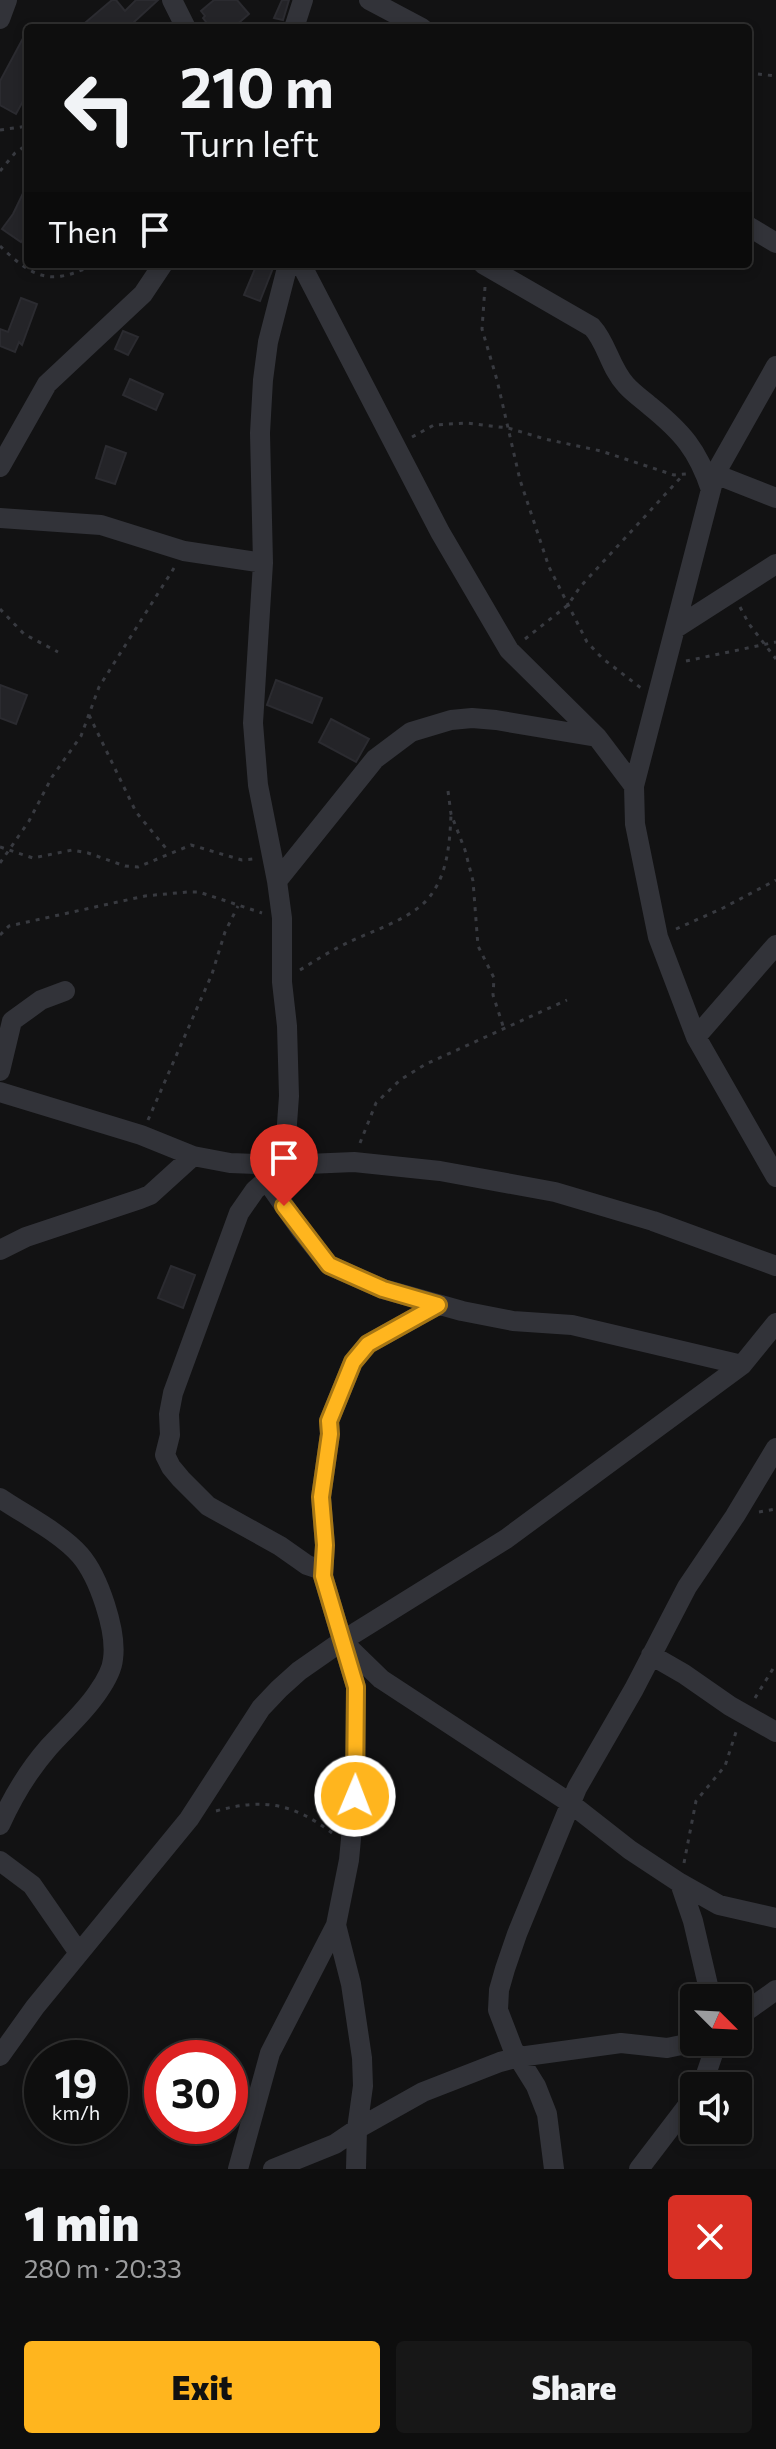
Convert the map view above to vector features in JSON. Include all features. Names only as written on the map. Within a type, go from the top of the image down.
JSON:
[{"type":"street","points":[[0,19],[7,0]]},
{"type":"street","points":[[172,0],[184,24]]},
{"type":"street","points":[[295,24],[303,0]]},
{"type":"street","points":[[369,0],[414,24]]},
{"type":"street","points":[[752,228],[776,243]]},
{"type":"street","points":[[0,467],[47,384],[143,294],[160,268]]},
{"type":"street","points":[[287,268],[268,342],[263,380],[260,433],[263,563],[253,723],[258,785],[282,918],[282,982],[289,1096],[284,1165],[255,1190],[239,1213],[173,1393],[165,1455],[181,1479],[208,1506],[280,1546],[307,1565],[322,1570]]},
{"type":"street","points":[[303,268],[440,532],[509,650],[597,737],[634,786]]},
{"type":"street","points":[[490,268],[592,327],[626,386],[677,428],[710,477],[776,498]]},
{"type":"street","points":[[776,366],[710,477],[676,628],[634,786],[635,824],[658,937],[696,1037],[776,1177]]},
{"type":"street","points":[[0,518],[101,525],[184,551],[263,563]]},
{"type":"street","points":[[676,628],[776,564]]},
{"type":"street","points":[[277,881],[375,759],[411,732],[451,720],[472,718],[597,737]]},
{"type":"street","points":[[696,1037],[776,945]]},
{"type":"street","points":[[0,1071],[12,1021],[41,1000],[65,991]]},
{"type":"street","points":[[0,1092],[141,1135],[193,1156],[230,1163],[284,1165],[354,1162],[440,1171],[555,1192],[653,1221],[776,1266]]},
{"type":"street","points":[[0,1250],[26,1237],[150,1195],[193,1156]]},
{"type":"street","points":[[267,1181],[329,1265],[383,1289],[513,1321],[572,1325],[742,1365]]},
{"type":"street","points":[[238,2169],[270,2053],[336,1925],[350,1848],[355,1796],[356,1687],[322,1570],[325,1545],[321,1497],[329,1421],[343,1382],[358,1353],[368,1344],[438,1305]]},
{"type":"street","points":[[0,2056],[35,2007],[189,1819],[261,1708],[299,1671],[506,1539],[742,1365],[776,1323]]},
{"type":"street","points":[[554,2169],[547,2114],[501,2018],[498,2010],[499,1990],[517,1934],[570,1803],[687,1587],[776,1448]]},
{"type":"street","points":[[0,1498],[80,1555],[91,1571],[103,1601],[114,1653],[111,1670],[99,1691],[30,1769],[0,1825]]},
{"type":"street","points":[[342,1641],[381,1679],[570,1803],[630,1850],[680,1883],[719,1905],[776,1918]]},
{"type":"street","points":[[651,1655],[776,1732]]},
{"type":"street","points":[[0,1861],[32,1885],[79,1953]]},
{"type":"street","points":[[680,1883],[693,1921],[708,1984]]},
{"type":"street","points":[[336,1925],[351,1984],[362,2058],[363,2086],[356,2169]]},
{"type":"street","points":[[752,2007],[776,1990]]},
{"type":"street","points":[[273,2169],[335,2144],[423,2092],[484,2067],[519,2057],[621,2043],[667,2048],[680,2045]]},
{"type":"street","points":[[639,2169],[680,2115]]},
{"type":"path","points":[[752,73],[776,76]]},
{"type":"path","points":[[0,130],[24,127]]},
{"type":"path","points":[[0,171],[24,147]]},
{"type":"path","points":[[0,246],[24,267]]},
{"type":"path","points":[[26,268],[45,276],[60,277],[87,268]]},
{"type":"path","points":[[485,286],[482,329],[520,480],[549,567],[587,642],[657,699]]},
{"type":"path","points":[[396,448],[434,425],[466,423],[508,428],[601,451],[664,473],[710,477]]},
{"type":"path","points":[[509,650],[568,605],[580,587],[683,475]]},
{"type":"path","points":[[0,863],[29,821],[52,777],[81,736],[110,666],[184,551]]},
{"type":"path","points":[[733,593],[749,624],[776,659]]},
{"type":"path","points":[[0,609],[24,634],[58,652]]},
{"type":"path","points":[[666,664],[776,642]]},
{"type":"path","points":[[89,715],[136,812],[169,852]]},
{"type":"path","points":[[448,791],[451,814],[471,871],[478,946],[494,978],[493,995],[504,1029]]},
{"type":"path","points":[[282,982],[345,944],[402,918],[428,900],[440,880],[446,861],[451,814]]},
{"type":"path","points":[[0,847],[33,858],[72,850],[138,867],[191,845],[242,860],[273,855]]},
{"type":"path","points":[[658,937],[776,880]]},
{"type":"path","points":[[0,935],[9,926],[145,896],[199,892],[282,918]]},
{"type":"path","points":[[141,1135],[212,974],[225,932],[238,906]]},
{"type":"path","points":[[354,1162],[376,1103],[391,1088],[426,1064],[567,1000]]},
{"type":"path","points":[[680,1883],[694,1805],[725,1766],[745,1714],[776,1664]]},
{"type":"path","points":[[189,1819],[236,1806],[266,1803],[312,1818],[350,1848]]},
{"type":"building","points":[[112,0],[116,0],[125,11],[136,0],[158,0],[134,22],[136,24],[84,24]]},
{"type":"building","points":[[214,0],[237,0],[249,14],[238,24],[208,24],[201,11]]},
{"type":"building","points":[[282,0],[289,0],[283,20],[274,18]]},
{"type":"building","points":[[24,36],[24,99],[16,114],[0,105],[0,81]]},
{"type":"building","points":[[24,191],[24,238],[21,242],[2,229]]},
{"type":"building","points":[[255,268],[273,268],[260,301],[244,295]]},
{"type":"building","points":[[21,298],[37,304],[22,345],[19,342],[15,352],[0,346],[0,329],[8,332]]},
{"type":"building","points":[[123,331],[138,337],[128,355],[115,349]]},
{"type":"building","points":[[130,379],[163,394],[156,410],[123,395]]},
{"type":"building","points":[[106,446],[126,453],[115,484],[96,478]]},
{"type":"building","points":[[276,680],[322,698],[312,723],[267,705]]},
{"type":"building","points":[[0,685],[27,695],[16,724],[0,718]]},
{"type":"building","points":[[331,719],[369,739],[356,762],[319,742]]},
{"type":"building","points":[[171,1266],[195,1275],[183,1308],[158,1298]]},
{"type":"route","points":[[284,1206],[329,1265],[383,1289],[438,1305],[386,1333],[358,1353],[343,1382],[329,1421],[321,1497],[325,1530],[322,1570],[356,1687],[355,1796]]}]
